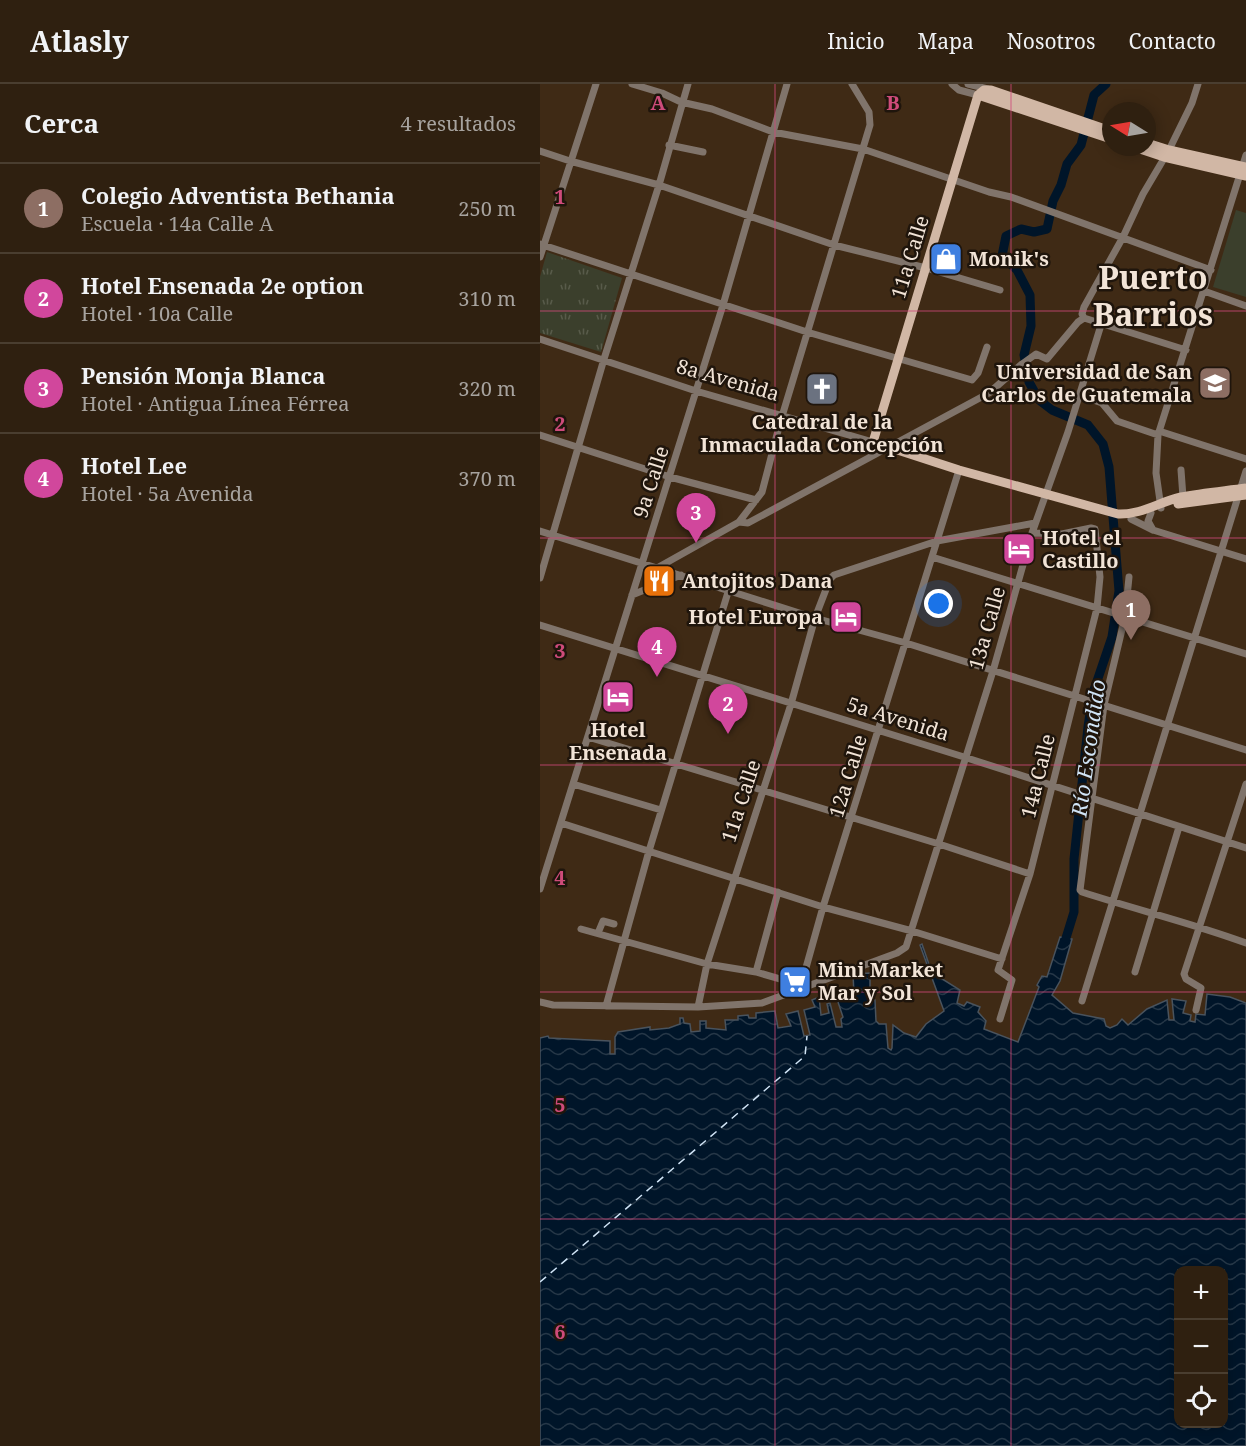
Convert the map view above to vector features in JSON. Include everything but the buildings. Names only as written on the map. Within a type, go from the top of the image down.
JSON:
[{"type":"main road","points":[[980,90],[1087,127],[1102,134]]},
{"type":"main road","name":"11a Calle","points":[[873,442],[980,90]]},
{"type":"main road","points":[[1087,127],[1102,130]]},
{"type":"main road","points":[[1156,148],[1166,154]]},
{"type":"main road","points":[[1156,152],[1244,171]]},
{"type":"main road","name":"8a Avenida","points":[[873,442],[959,470],[1131,519],[1151,513],[1160,506]]},
{"type":"main road","points":[[1160,506],[1243,492]]},
{"type":"main road","points":[[1160,506],[1184,497],[1243,492]]},
{"type":"main road","name":"8a Avenida","points":[[1118,516],[1160,506]]},
{"type":"street","points":[[540,257],[596,84]]},
{"type":"street","points":[[632,84],[662,93],[681,102],[712,109],[773,132],[863,149],[952,180],[1011,197],[1211,270]]},
{"type":"street","points":[[540,578],[688,84]]},
{"type":"street","name":"9a Calle","points":[[540,889],[723,305],[787,84]]},
{"type":"street","points":[[657,568],[739,522],[762,492],[807,332],[870,125],[870,112],[852,84]]},
{"type":"street","points":[[952,84],[959,90],[980,90]]},
{"type":"street","points":[[968,84],[980,90]]},
{"type":"street","points":[[1084,318],[1083,310],[1166,154],[1192,103],[1197,87]]},
{"type":"street","points":[[669,145],[703,152]]},
{"type":"street","points":[[540,151],[659,185],[834,245],[927,268],[1000,290]]},
{"type":"street","points":[[1160,506],[1156,473],[1159,433],[1244,171],[1246,155]]},
{"type":"street","points":[[542,245],[807,332],[972,380],[978,373],[987,347]]},
{"type":"street","points":[[1204,291],[1246,306]]},
{"type":"street","points":[[1084,318],[1186,350]]},
{"type":"street","points":[[739,522],[748,523],[989,393],[1036,354],[1047,359],[1076,324],[1084,318]]},
{"type":"street","name":"13a Calle","points":[[801,987],[897,953],[906,947],[964,757],[993,671],[1035,523],[1068,432],[1101,325]]},
{"type":"street","name":"8a Avenida","points":[[540,339],[696,391],[783,414],[873,442]]},
{"type":"street","points":[[1079,397],[1102,403],[1117,421],[1246,459]]},
{"type":"street","points":[[540,435],[670,477],[756,500]]},
{"type":"street","name":"12a Calle","points":[[801,987],[823,907],[959,470]]},
{"type":"street","points":[[1181,470],[1184,497]]},
{"type":"street","points":[[1082,1001],[1193,637],[1243,492],[1246,471]]},
{"type":"street","points":[[1151,513],[1148,521],[1153,530]]},
{"type":"street","name":"8a Avenida","points":[[1131,519],[1153,530],[1246,559]]},
{"type":"street","points":[[937,541],[1035,523]]},
{"type":"street","name":"14a Calle","points":[[1002,959],[1030,874],[1077,697],[1097,608],[1100,577],[1096,530],[1093,528],[1062,534],[1032,533]]},
{"type":"street","points":[[540,531],[1246,750]]},
{"type":"street","name":"11a Calle","points":[[698,1007],[708,964],[791,704],[815,618],[828,583],[834,575],[937,541]]},
{"type":"street","points":[[932,557],[1246,654]]},
{"type":"street","points":[[632,595],[681,575]]},
{"type":"street","points":[[1129,577],[1123,616],[1103,705],[1080,890],[1113,902],[1201,926],[1246,943]]},
{"type":"street","points":[[606,1006],[649,850],[729,589]]},
{"type":"street","name":"5a Avenida","points":[[540,626],[1069,790],[1246,848]]},
{"type":"street","points":[[588,737],[1030,874]]},
{"type":"street","points":[[573,783],[661,810]]},
{"type":"street","points":[[1196,1010],[1202,988],[1186,980],[1184,974],[1246,784]]},
{"type":"street","points":[[561,824],[823,907],[912,930],[1002,959],[998,970],[1012,980],[1000,1019]]},
{"type":"street","points":[[1135,972],[1179,827]]},
{"type":"street","points":[[756,972],[778,892]]},
{"type":"street","points":[[598,933],[603,921],[614,924]]},
{"type":"street","points":[[580,929],[708,964],[756,972],[801,987]]},
{"type":"street","points":[[540,1002],[553,1005],[698,1007],[762,1003],[801,987]]},
{"type":"green space","points":[[1236,210],[1246,213],[1246,297],[1213,287]]},
{"type":"green space","points":[[547,252],[622,278],[601,352],[540,333],[540,277]]},
{"type":"water","points":[[1060,937],[1072,939],[1060,981],[1052,995],[1073,1013],[1104,1019],[1106,1026],[1110,1028],[1122,1019],[1128,1025],[1147,1009],[1167,1000],[1169,1020],[1174,1020],[1172,999],[1186,1001],[1183,1013],[1191,1015],[1190,1021],[1195,1022],[1196,1014],[1205,1015],[1207,994],[1230,997],[1246,1003],[1246,1446],[540,1446],[540,1038],[548,1036],[549,1038],[610,1041],[610,1054],[615,1054],[615,1037],[618,1032],[650,1027],[650,1030],[669,1028],[680,1024],[680,1018],[683,1018],[684,1023],[690,1024],[691,1032],[700,1031],[700,1021],[706,1021],[706,1028],[726,1030],[725,1020],[738,1020],[738,1016],[748,1015],[749,1018],[756,1018],[756,1013],[775,1011],[778,1028],[791,1026],[786,1014],[798,1011],[804,1036],[810,1035],[804,1010],[815,1007],[812,1000],[819,997],[821,1015],[829,1013],[827,1004],[830,1003],[836,1027],[842,1027],[843,1017],[835,993],[843,991],[845,997],[854,995],[853,974],[870,973],[870,1000],[875,1000],[876,1021],[879,1024],[886,1024],[888,1048],[891,1050],[893,1025],[904,1033],[916,1037],[926,1024],[944,1011],[920,945],[922,944],[932,973],[935,976],[938,974],[939,977],[960,990],[957,1003],[964,1006],[967,1002],[980,1007],[978,1012],[986,1021],[984,1029],[1018,1042],[1042,976],[1047,977]]},
{"type":"waterway","name":"Río Escondido","points":[[1066,938],[1074,912],[1074,859],[1093,693],[1112,637],[1119,591],[1109,467],[1103,444],[1088,425],[1052,410],[1039,400],[1029,382],[1024,355],[1031,326],[1030,295],[1017,270],[1002,256],[1006,236],[1021,229],[1034,232],[1047,229],[1053,201],[1061,185],[1067,164],[1081,145],[1094,95],[1106,84]]},
{"type":"ferry route","points":[[540,1282],[805,1056],[807,1036]]},
{"type":"place","name":"Monik's","points":[[946,259]]},
{"type":"place","name":"Universidad de San Carlos de Guatemala","points":[[1215,383]]},
{"type":"place","name":"Catedral de la Inmaculada Concepción","points":[[822,389]]},
{"type":"place","name":"Pensión Monja Blanca","points":[[696,543]]},
{"type":"place","name":"Hotel el Castillo","points":[[1019,549]]},
{"type":"place","name":"Antojitos Dana","points":[[659,581]]},
{"type":"place","name":"Hotel Europa","points":[[846,617]]},
{"type":"place","name":"Colegio Adventista Bethania","points":[[1131,640]]},
{"type":"place","name":"Hotel Lee","points":[[657,677]]},
{"type":"place","name":"Hotel Ensenada","points":[[618,697]]},
{"type":"place","name":"Hotel Ensenada 2e option","points":[[728,734]]},
{"type":"place","name":"Mini Market Mar y Sol","points":[[795,982]]},
{"type":"district","name":"Puerto Barrios","points":[[1153,296]]}]
